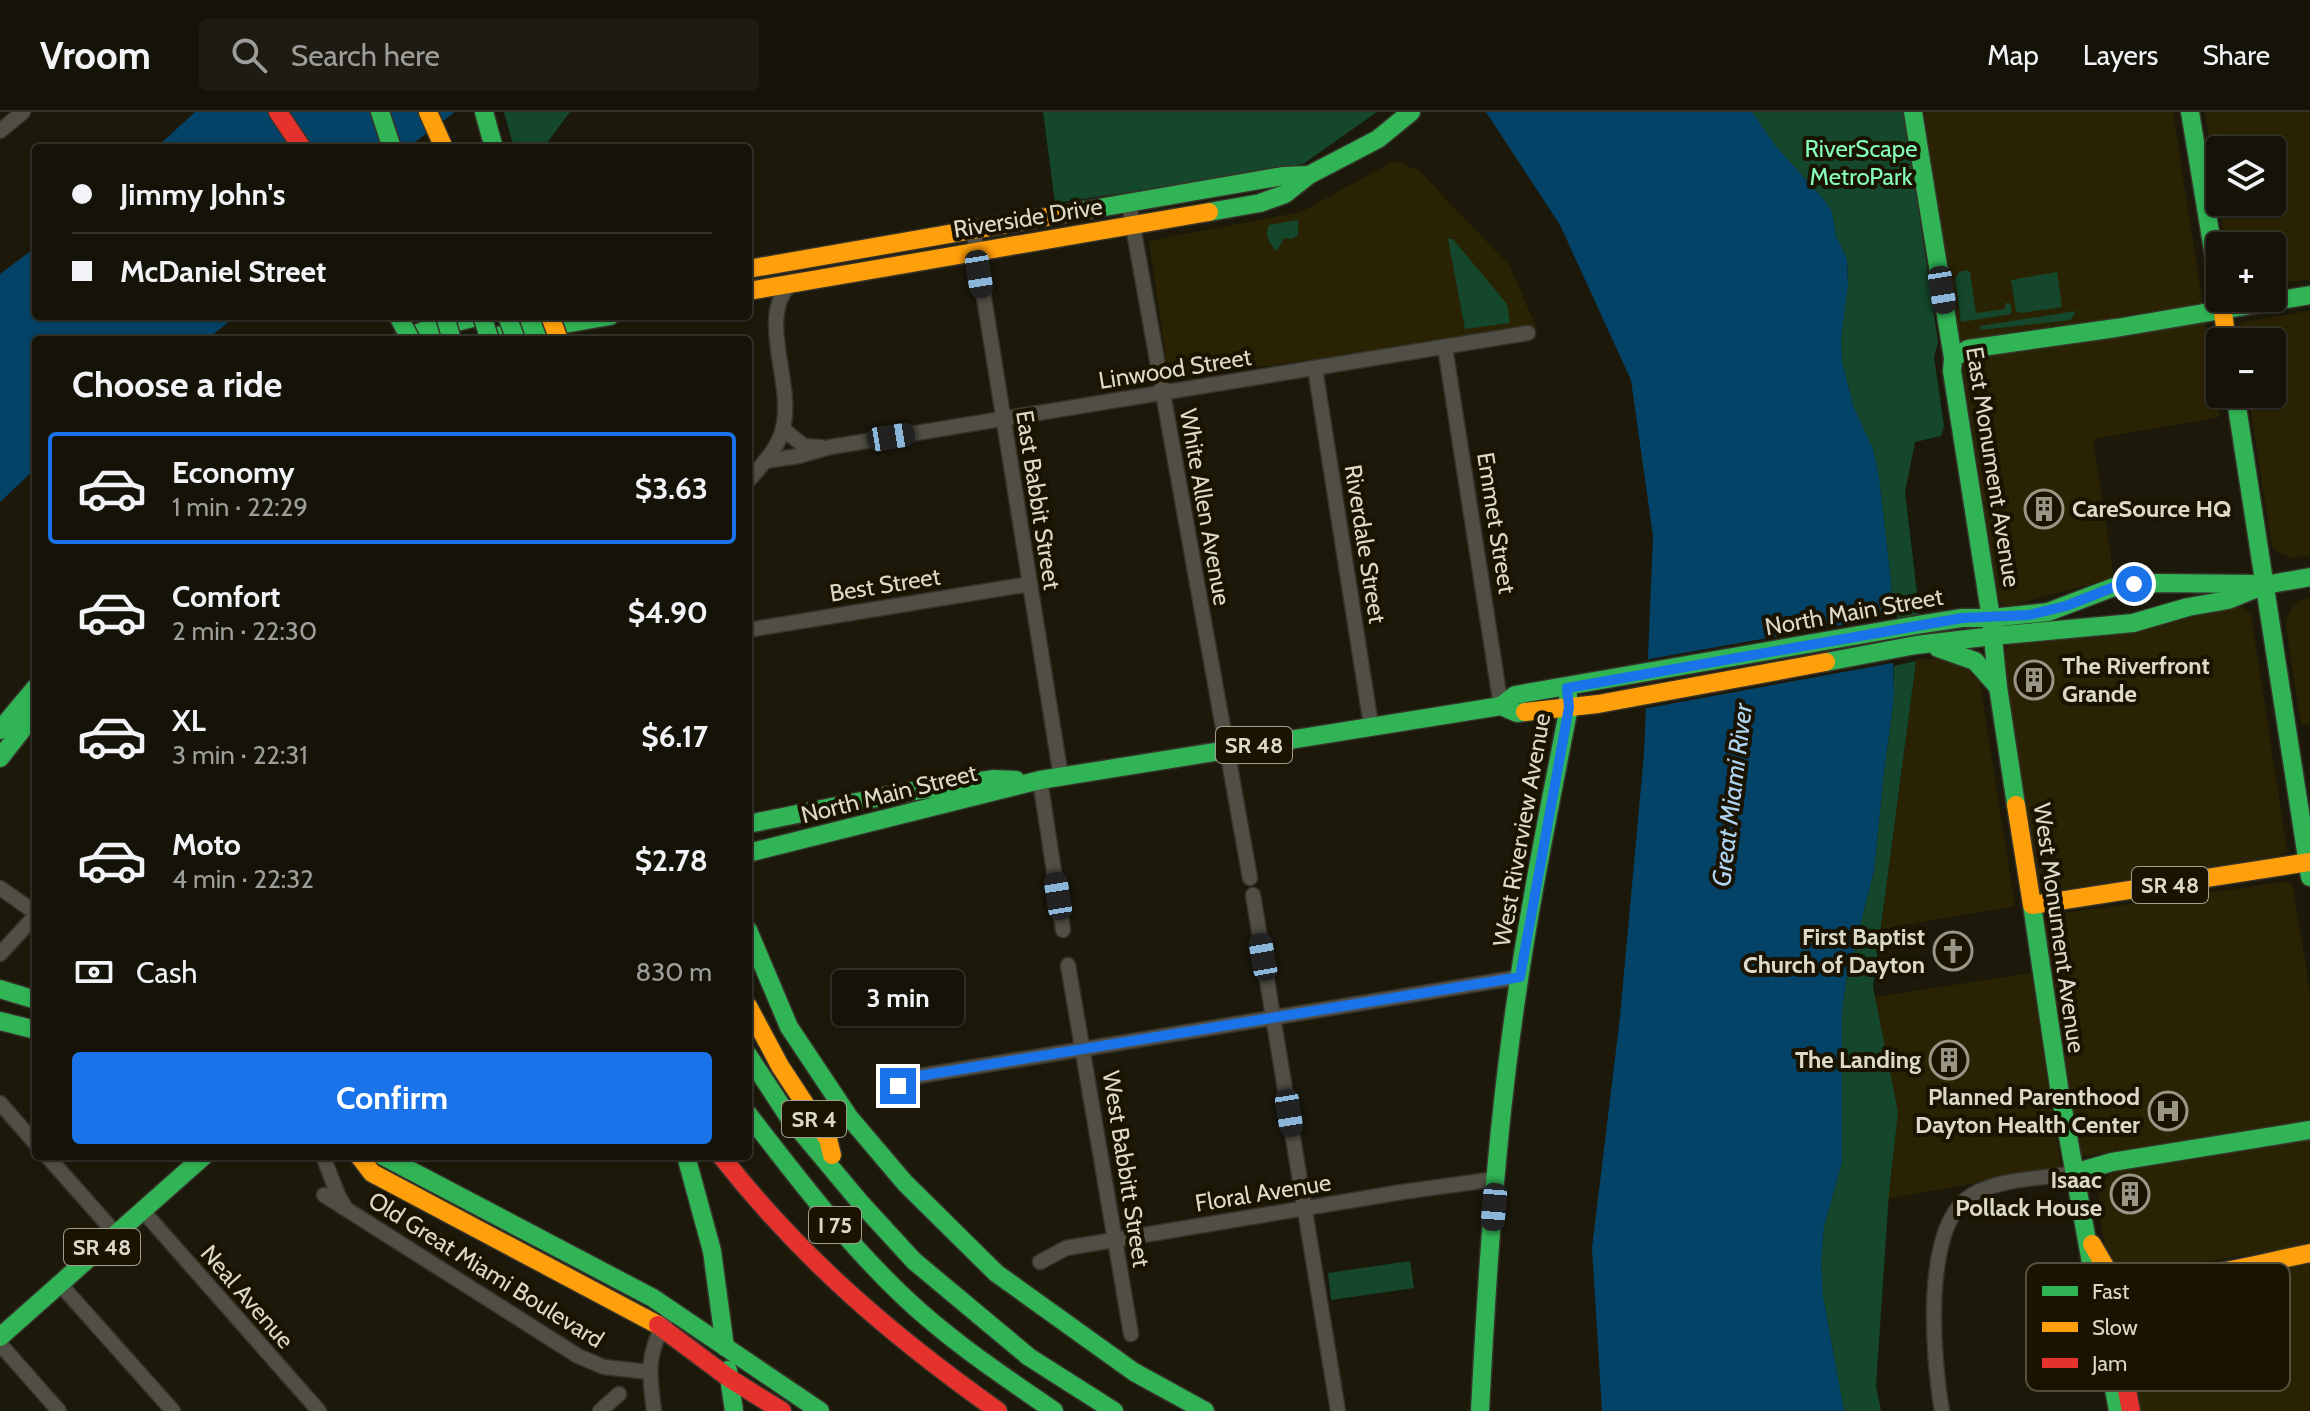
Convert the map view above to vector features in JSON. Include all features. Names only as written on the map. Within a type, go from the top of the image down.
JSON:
[{"type":"main road","points":[[278,112],[299,144]]},
{"type":"main road","points":[[293,112],[310,144]]},
{"type":"main road","points":[[380,112],[391,144]]},
{"type":"main road","points":[[417,112],[427,144]]},
{"type":"main road","points":[[428,112],[442,144]]},
{"type":"main road","points":[[484,112],[493,144]]},
{"type":"main road","name":"Riverside Drive","points":[[752,290],[1260,203],[1285,194],[1309,175],[1359,150],[1411,112]]},
{"type":"main road","name":"East Monument Avenue","points":[[1913,112],[1953,358],[1953,384],[1992,627],[1998,687]]},
{"type":"main road","points":[[2190,112],[2210,232]]},
{"type":"main road","name":"Riverside Drive","points":[[752,268],[1283,176],[1309,175]]},
{"type":"main road","points":[[2286,296],[2310,295]]},
{"type":"main road","points":[[1953,358],[1968,349],[2206,303]]},
{"type":"main road","points":[[411,336],[465,320]]},
{"type":"main road","points":[[501,336],[588,320]]},
{"type":"main road","points":[[2237,408],[2309,867]]},
{"type":"main road","name":"North Main Street","points":[[1501,706],[1517,713],[1598,704],[1919,645],[2048,612],[2114,587],[2158,583],[2265,585],[2310,577]]},
{"type":"main road","name":"North Main Street","points":[[752,852],[1040,780],[1501,706],[1515,695],[1962,618],[1992,627],[2133,623],[2188,607],[2228,600],[2265,585]]},
{"type":"main road","name":"SR 48","points":[[1919,645],[1962,654],[1975,661],[1998,687]]},
{"type":"main road","name":"West Monument Avenue","points":[[1998,687],[2091,1263]]},
{"type":"main road","name":"West Riverview Avenue","points":[[1480,1411],[1496,1179],[1520,977],[1569,707],[1567,688]]},
{"type":"main road","points":[[0,730],[32,692]]},
{"type":"main road","points":[[0,758],[32,717]]},
{"type":"main road","name":"North Main Street","points":[[752,823],[901,793],[994,779],[1040,780]]},
{"type":"main road","name":"SR 48","points":[[2032,905],[2309,867]]},
{"type":"main road","points":[[752,941],[789,1027],[849,1117],[905,1183],[996,1273],[1134,1372],[1205,1411]]},
{"type":"main road","points":[[0,989],[32,999]]},
{"type":"main road","name":"SR 4","points":[[752,1014],[780,1066],[828,1139],[838,1176]]},
{"type":"main road","points":[[0,1021],[32,1029]]},
{"type":"main road","name":"I 75","points":[[752,1061],[788,1116],[914,1261],[1029,1357],[1114,1411]]},
{"type":"main road","name":"I 75","points":[[752,1119],[825,1214],[903,1296],[967,1351],[1054,1411]]},
{"type":"main road","points":[[2074,1173],[2093,1170],[2112,1162],[2310,1130]]},
{"type":"main road","name":"SR 48","points":[[0,1337],[200,1160]]},
{"type":"main road","points":[[363,1160],[372,1173],[662,1327],[729,1378],[782,1411]]},
{"type":"main road","points":[[391,1160],[672,1309],[820,1411]]},
{"type":"main road","points":[[687,1160],[712,1251],[734,1411]]},
{"type":"main road","points":[[724,1160],[797,1248],[860,1308],[910,1349],[998,1411]]},
{"type":"main road","points":[[2085,1231],[2103,1263]]},
{"type":"main road","points":[[2253,1263],[2310,1253]]},
{"type":"main road","name":"West Monument Avenue","points":[[2114,1391],[2118,1411]]},
{"type":"main road","points":[[2127,1391],[2131,1411]]},
{"type":"street","points":[[0,131],[23,112]]},
{"type":"street","name":"White Allen Avenue","points":[[1129,204],[1250,878]]},
{"type":"street","name":"East Babbit Street","points":[[973,229],[1061,777]]},
{"type":"street","points":[[752,476],[765,461],[783,429],[787,397],[775,310],[781,293],[790,285]]},
{"type":"street","name":"Linwood Street","points":[[765,461],[830,447],[1528,333]]},
{"type":"street","name":"Emmet Street","points":[[1445,347],[1501,706]]},
{"type":"street","name":"Riverdale Street","points":[[1315,368],[1371,725]]},
{"type":"street","name":"Linwood Street","points":[[783,429],[804,446],[830,447]]},
{"type":"street","name":"Best Street","points":[[752,629],[1030,584]]},
{"type":"street","points":[[1040,780],[1063,930]]},
{"type":"street","points":[[0,888],[32,911]]},
{"type":"street","points":[[1253,895],[1338,1411]]},
{"type":"street","points":[[0,954],[32,918]]},
{"type":"street","name":"West Babbitt Street","points":[[1068,965],[1131,1334]]},
{"type":"street","points":[[898,1086],[919,1076],[1520,977]]},
{"type":"street","points":[[0,1103],[32,1139]]},
{"type":"street","points":[[51,1160],[116,1234]]},
{"type":"street","name":"Old Great Miami Boulevard","points":[[325,1160],[348,1211]]},
{"type":"street","points":[[1942,1411],[1935,1347],[1935,1308],[1941,1242],[1955,1208],[1975,1193],[1990,1187],[2074,1173]]},
{"type":"street","name":"Floral Avenue","points":[[1040,1262],[1066,1248],[1115,1239],[1496,1179]]},
{"type":"street","name":"Old Great Miami Boulevard","points":[[324,1195],[578,1356],[604,1367],[649,1372]]},
{"type":"street","name":"Neal Avenue","points":[[143,1211],[319,1411]]},
{"type":"street","points":[[60,1284],[173,1411]]},
{"type":"street","points":[[654,1411],[649,1372],[652,1347],[672,1309]]},
{"type":"street","points":[[0,1344],[59,1411]]},
{"type":"street","points":[[600,1411],[619,1394]]},
{"type":"shaded area","points":[[1924,112],[2173,112],[2206,328],[2206,408],[2219,408],[2220,417],[2093,439],[2114,578],[2010,606],[2002,605],[1997,596]]},
{"type":"shaded area","points":[[2205,112],[2310,112],[2310,279],[2286,283],[2286,232],[2224,232],[2221,216],[2286,216],[2286,136],[2209,136]]},
{"type":"shaded area","points":[[1394,161],[1418,170],[1509,265],[1537,329],[1169,379],[1149,241],[1301,212]]},
{"type":"shaded area","points":[[2310,311],[2310,555],[2293,558],[2272,547],[2250,408],[2286,408],[2286,328],[2238,328],[2243,322]]},
{"type":"shaded area","points":[[2310,598],[2310,723],[2301,725],[2286,626],[2287,617],[2294,606],[2300,600]]},
{"type":"shaded area","points":[[2243,607],[2251,615],[2287,851],[2274,857],[2040,893],[2003,663],[2006,650],[2011,643],[2024,638],[2126,632],[2193,612]]},
{"type":"shaded area","points":[[1961,659],[1979,678],[2015,906],[1881,929],[1916,661]]},
{"type":"shaded area","points":[[2291,883],[2293,888],[2310,993],[2310,1121],[2088,1156],[2079,1154],[2042,933],[2043,923],[2052,915]]},
{"type":"shaded area","points":[[2031,973],[2061,1167],[1888,1199],[1898,1112],[1875,997]]},
{"type":"shaded area","points":[[2310,1137],[2310,1245],[2198,1263],[2109,1263],[2097,1203],[2104,1179],[2115,1170]]},
{"type":"shaded area","points":[[2310,1264],[2310,1411],[2136,1411],[2132,1391],[2290,1391],[2290,1267]]},
{"type":"green space","points":[[504,112],[570,112],[546,144],[513,144]]},
{"type":"green space","points":[[1043,112],[1377,112],[1303,164],[1055,203]]},
{"type":"green space","name":"RiverScape MetroPark","points":[[1752,112],[1904,112],[1938,342],[1934,357],[1944,426],[1941,436],[1915,442],[1905,492],[1920,618],[1893,623],[1879,477],[1873,449],[1854,408],[1842,362],[1847,259],[1836,236],[1832,212],[1774,144]]},
{"type":"green space","points":[[1298,220],[1298,235],[1292,239],[1284,238],[1277,251],[1268,239],[1269,225]]},
{"type":"green space","points":[[1448,239],[1453,239],[1507,304],[1510,323],[1465,329]]},
{"type":"green space","points":[[1959,272],[1970,272],[1976,313],[2005,309],[2005,303],[2011,304],[2011,314],[1961,322],[1955,279]]},
{"type":"green space","points":[[2057,272],[2062,307],[2016,311],[2011,280]]},
{"type":"green space","points":[[2076,311],[2071,320],[1981,330],[1980,326]]},
{"type":"green space","points":[[1916,661],[1873,987],[1898,1112],[1889,1193],[1876,1386],[1881,1411],[1844,1411],[1823,1296],[1821,1262],[1824,1227],[1842,1162],[1842,1013],[1846,981],[1874,871],[1894,697],[1894,666]]},
{"type":"green space","points":[[1410,1261],[1414,1288],[1331,1300],[1328,1273]]},
{"type":"water","points":[[195,112],[455,112],[412,144],[160,144]]},
{"type":"water","name":"Great Miami River","points":[[1486,112],[1752,112],[1774,144],[1825,201],[1832,212],[1836,236],[1847,259],[1842,362],[1854,408],[1873,449],[1879,477],[1891,581],[1894,697],[1874,871],[1846,981],[1842,1013],[1842,1162],[1824,1227],[1821,1262],[1823,1296],[1844,1411],[1602,1411],[1592,1248],[1620,1017],[1644,754],[1653,536],[1631,380],[1560,225]]},
{"type":"water","points":[[32,250],[32,320],[231,320],[211,336],[32,336],[32,472],[0,502],[0,274]]},
{"type":"pier","points":[[1897,615],[1898,662],[1642,709],[1644,660]]},
{"type":"traffic: fast","points":[[380,112],[391,144]]},
{"type":"traffic: fast","points":[[484,112],[493,144]]},
{"type":"traffic: fast","points":[[1209,212],[1260,203],[1285,194],[1309,175],[1378,139],[1411,112]]},
{"type":"traffic: fast","points":[[1913,112],[1953,358]]},
{"type":"traffic: fast","points":[[2190,112],[2210,232]]},
{"type":"traffic: fast","points":[[1064,214],[1283,176],[1309,175]]},
{"type":"traffic: fast","points":[[2016,805],[1991,618],[1952,371],[1953,358],[1968,349],[2310,295]]},
{"type":"traffic: fast","points":[[400,320],[409,336]]},
{"type":"traffic: fast","points":[[446,320],[451,336]]},
{"type":"traffic: fast","points":[[411,336],[465,320]]},
{"type":"traffic: fast","points":[[483,320],[489,336]]},
{"type":"traffic: fast","points":[[508,320],[514,336]]},
{"type":"traffic: fast","points":[[501,335],[587,320]]},
{"type":"traffic: fast","points":[[2237,408],[2310,877]]},
{"type":"traffic: fast","points":[[1993,636],[2133,623],[2188,607],[2228,600],[2265,585],[2310,577]]},
{"type":"traffic: fast","points":[[1991,618],[2048,612],[2114,587],[2158,583],[2258,584]]},
{"type":"traffic: fast","points":[[1501,706],[1515,695],[1917,625],[1962,618],[1991,618]]},
{"type":"traffic: fast","points":[[1826,662],[1916,645],[1993,636]]},
{"type":"traffic: fast","points":[[1938,648],[1975,661],[1998,687]]},
{"type":"traffic: fast","points":[[0,730],[32,692]]},
{"type":"traffic: fast","points":[[1480,1411],[1493,1205],[1509,1051],[1534,890],[1569,707],[1568,696]]},
{"type":"traffic: fast","points":[[752,852],[1040,780],[1501,706],[1517,713],[1525,712]]},
{"type":"traffic: fast","points":[[0,758],[32,717]]},
{"type":"traffic: fast","points":[[752,823],[901,793],[994,779],[1016,780]]},
{"type":"traffic: fast","points":[[2032,905],[2059,1087],[2091,1263]]},
{"type":"traffic: fast","points":[[752,939],[789,1027],[849,1117],[905,1183],[996,1273],[1134,1372],[1205,1411]]},
{"type":"traffic: fast","points":[[0,989],[32,999]]},
{"type":"traffic: fast","points":[[0,1021],[32,1029]]},
{"type":"traffic: fast","points":[[752,1061],[788,1116],[914,1261],[1029,1357],[1114,1411]]},
{"type":"traffic: fast","points":[[752,1119],[841,1231],[903,1296],[957,1342],[1054,1411]]},
{"type":"traffic: fast","points":[[2074,1173],[2112,1162],[2310,1130]]},
{"type":"traffic: fast","points":[[0,1337],[199,1160]]},
{"type":"traffic: fast","points":[[391,1160],[653,1298],[820,1411]]},
{"type":"traffic: fast","points":[[687,1160],[712,1251],[725,1347]]},
{"type":"traffic: fast","points":[[728,1370],[734,1411]]},
{"type":"traffic: fast","points":[[2114,1391],[2118,1411]]},
{"type":"traffic: slow","points":[[428,112],[442,144]]},
{"type":"traffic: slow","points":[[752,290],[1209,212]]},
{"type":"traffic: slow","points":[[752,268],[1064,214]]},
{"type":"traffic: slow","points":[[2223,312],[2225,328]]},
{"type":"traffic: slow","points":[[552,320],[558,336]]},
{"type":"traffic: slow","points":[[1525,712],[1598,704],[1826,662]]},
{"type":"traffic: slow","points":[[2016,805],[2032,905],[2310,862]]},
{"type":"traffic: slow","points":[[752,1014],[780,1066],[828,1139],[832,1155]]},
{"type":"traffic: slow","points":[[362,1160],[372,1173],[658,1325]]},
{"type":"traffic: slow","points":[[2092,1244],[2103,1263]]},
{"type":"traffic: slow","points":[[2264,1263],[2310,1253]]},
{"type":"traffic: jam","points":[[278,112],[299,144]]},
{"type":"traffic: jam","points":[[724,1160],[784,1229],[850,1294],[921,1354],[998,1411]]},
{"type":"traffic: jam","points":[[658,1325],[729,1378],[782,1411]]},
{"type":"traffic: jam","points":[[2127,1391],[2131,1411]]},
{"type":"place","name":"CareSource HQ","points":[[2044,509]]},
{"type":"place","name":"The Riverfront Grande","points":[[2034,680]]},
{"type":"place","name":"First Baptist Church of Dayton","points":[[1953,951]]},
{"type":"place","name":"The Landing","points":[[1949,1060]]},
{"type":"place","name":"Planned Parenthood Dayton Health Center","points":[[2168,1111]]},
{"type":"place","name":"Isaac Pollack House","points":[[2130,1194]]},
{"type":"route","points":[[898,1086],[919,1076],[1520,977],[1569,707],[1567,688],[1917,625],[1962,618],[2013,617],[2048,612],[2114,587],[2134,584]]}]
